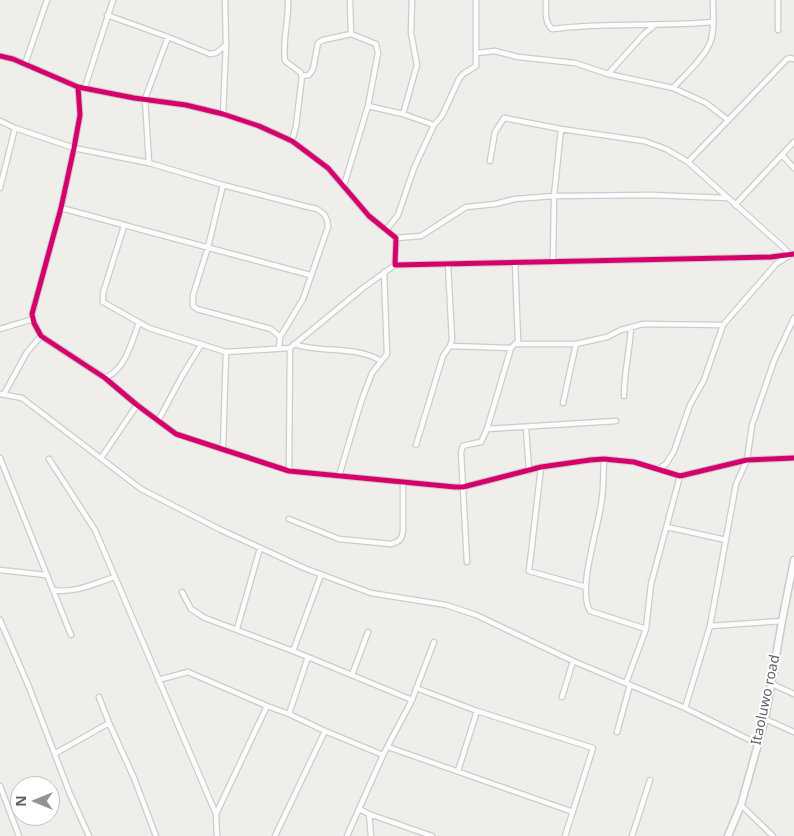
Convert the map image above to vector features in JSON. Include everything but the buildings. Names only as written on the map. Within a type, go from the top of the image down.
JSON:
[{"type":"street","points":[[25,64],[47,0]]},
{"type":"street","points":[[85,87],[113,0]]},
{"type":"street","points":[[223,114],[226,45],[225,0]]},
{"type":"street","points":[[288,0],[284,45],[285,61],[300,72],[302,76],[296,126],[292,141]]},
{"type":"street","points":[[350,0],[350,34]]},
{"type":"street","points":[[403,114],[417,65],[411,33],[412,0]]},
{"type":"street","points":[[387,229],[398,215],[414,168],[434,125],[442,116],[459,79],[463,74],[476,66],[476,0]]},
{"type":"street","points":[[546,0],[547,22],[552,29],[583,25],[676,25],[713,22]]},
{"type":"street","points":[[673,88],[706,51],[710,42],[713,22],[713,0]]},
{"type":"street","points":[[778,0],[778,30]]},
{"type":"street","points":[[107,15],[210,54],[216,53],[226,45]]},
{"type":"street","points":[[608,74],[644,34],[655,25]]},
{"type":"street","points":[[302,76],[309,74],[313,69],[318,43],[323,40],[350,34],[376,44],[378,53],[368,106],[344,185]]},
{"type":"street","points":[[149,163],[145,99],[168,37]]},
{"type":"street","points":[[477,53],[495,51],[518,57],[575,63],[608,74],[673,88],[706,103],[728,120]]},
{"type":"street","points":[[0,56],[25,64],[78,87],[186,104],[259,126],[292,141],[328,168],[369,216],[396,238],[395,265]]},
{"type":"street","points":[[688,162],[787,59],[794,59]]},
{"type":"street","points":[[78,87],[80,115],[74,148],[61,208],[32,319],[41,336],[105,378],[176,434],[289,471],[403,483],[463,487],[541,467],[604,459],[634,462],[680,476],[747,460],[794,458]]},
{"type":"street","points":[[368,106],[403,114],[434,125]]},
{"type":"street","points":[[490,161],[496,132],[504,118],[561,129],[644,141],[666,149],[688,162],[792,255]]},
{"type":"street","points":[[0,122],[74,148],[149,163],[223,185],[317,209],[324,214],[328,227],[310,275],[301,306],[280,338],[279,348]]},
{"type":"street","points":[[0,188],[15,128]]},
{"type":"street","points":[[553,262],[554,196],[561,129]]},
{"type":"street","points":[[735,205],[794,142]]},
{"type":"street","points":[[782,155],[794,168]]},
{"type":"street","points":[[223,185],[208,247],[193,295],[193,306],[270,328],[280,338]]},
{"type":"street","points":[[396,238],[421,236],[466,207],[495,204],[515,199],[554,196],[651,195],[727,198]]},
{"type":"street","points":[[61,208],[310,275]]},
{"type":"street","points":[[124,226],[103,293],[103,302],[139,323],[226,352],[292,346],[351,351],[374,356],[381,361]]},
{"type":"street","points":[[289,471],[292,346],[395,265],[792,255]]},
{"type":"street","points":[[658,469],[666,464],[674,451],[690,405],[704,380],[723,325],[776,264],[792,255]]},
{"type":"street","points":[[467,562],[462,449],[466,445],[481,442],[487,429],[511,348],[516,344],[519,337],[516,262]]},
{"type":"street","points":[[416,445],[443,356],[450,346],[451,310],[448,264]]},
{"type":"street","points":[[339,476],[361,402],[372,373],[387,354],[384,272]]},
{"type":"street","points":[[685,708],[710,626],[736,484],[747,460],[752,425],[774,360],[794,318]]},
{"type":"street","points":[[0,329],[32,319]]},
{"type":"street","points":[[105,378],[114,374],[122,366],[139,323]]},
{"type":"street","points":[[516,344],[576,344],[607,337],[643,324],[723,325]]},
{"type":"street","points":[[624,396],[625,371],[631,327]]},
{"type":"street","points":[[41,336],[27,352],[2,394],[22,398],[141,489],[181,511],[321,575],[371,593],[446,605],[469,612],[573,661],[685,708],[758,744]]},
{"type":"street","points":[[563,403],[576,344]]},
{"type":"street","points":[[158,421],[201,345]]},
{"type":"street","points":[[450,346],[511,348]]},
{"type":"street","points":[[223,448],[226,352]]},
{"type":"street","points":[[100,458],[137,405]]},
{"type":"street","points":[[487,429],[616,422]]},
{"type":"street","points":[[526,428],[528,471]]},
{"type":"street","points":[[0,458],[72,635]]},
{"type":"street","points":[[604,459],[602,504],[591,550],[586,587],[588,607],[590,611],[646,629]]},
{"type":"street","points":[[49,460],[94,530],[115,576],[216,814],[217,836]]},
{"type":"street","points":[[541,467],[529,570],[586,587]]},
{"type":"street","points":[[617,732],[628,684],[646,629],[651,584],[680,476]]},
{"type":"street","points":[[289,520],[339,539],[391,544],[398,542],[402,538],[403,483]]},
{"type":"street","points":[[667,526],[726,540]]},
{"type":"street","points":[[237,629],[260,548]]},
{"type":"street","name":"Itaoluwo road","points":[[728,836],[741,805],[765,719],[794,560]]},
{"type":"street","points":[[0,570],[46,575]]},
{"type":"street","points":[[293,651],[321,575]]},
{"type":"street","points":[[53,590],[62,592],[85,587],[115,576]]},
{"type":"street","points":[[182,592],[191,608],[204,618],[293,651],[412,700]]},
{"type":"street","points":[[786,601],[794,602]]},
{"type":"street","points":[[0,620],[56,753],[70,794],[89,836]]},
{"type":"street","points":[[710,626],[782,621]]},
{"type":"street","points":[[352,675],[368,632]]},
{"type":"street","points":[[347,836],[383,755],[412,700],[434,642]]},
{"type":"street","points":[[289,714],[308,657]]},
{"type":"street","points":[[562,697],[573,661]]},
{"type":"street","points":[[158,680],[188,672],[383,755]]},
{"type":"street","points":[[772,684],[794,694]]},
{"type":"street","points":[[416,688],[477,711],[593,748],[565,836]]},
{"type":"street","points":[[99,697],[134,778],[156,836]]},
{"type":"street","points":[[216,814],[267,706]]},
{"type":"street","points":[[458,771],[477,711]]},
{"type":"street","points":[[765,719],[794,732]]},
{"type":"street","points":[[56,753],[110,723]]},
{"type":"street","points":[[275,836],[325,731]]},
{"type":"street","points":[[388,747],[573,812]]},
{"type":"street","points":[[632,836],[650,780]]},
{"type":"street","points":[[0,786],[19,836]]},
{"type":"street","points":[[741,805],[773,836]]},
{"type":"street","points":[[359,809],[432,836]]},
{"type":"street","points":[[369,814],[371,836]]},
{"type":"cycle path","points":[[0,56],[13,59],[78,87],[134,98],[186,105],[223,114],[259,126],[292,141],[328,168],[369,216],[396,238],[395,265],[771,257],[794,254]]},
{"type":"cycle path","points":[[78,87],[80,115],[74,148],[61,208],[32,314],[34,323],[41,336],[105,378],[176,434],[289,471],[455,487],[463,487],[541,467],[590,460],[604,459],[634,462],[680,476],[747,460],[794,458]]}]
